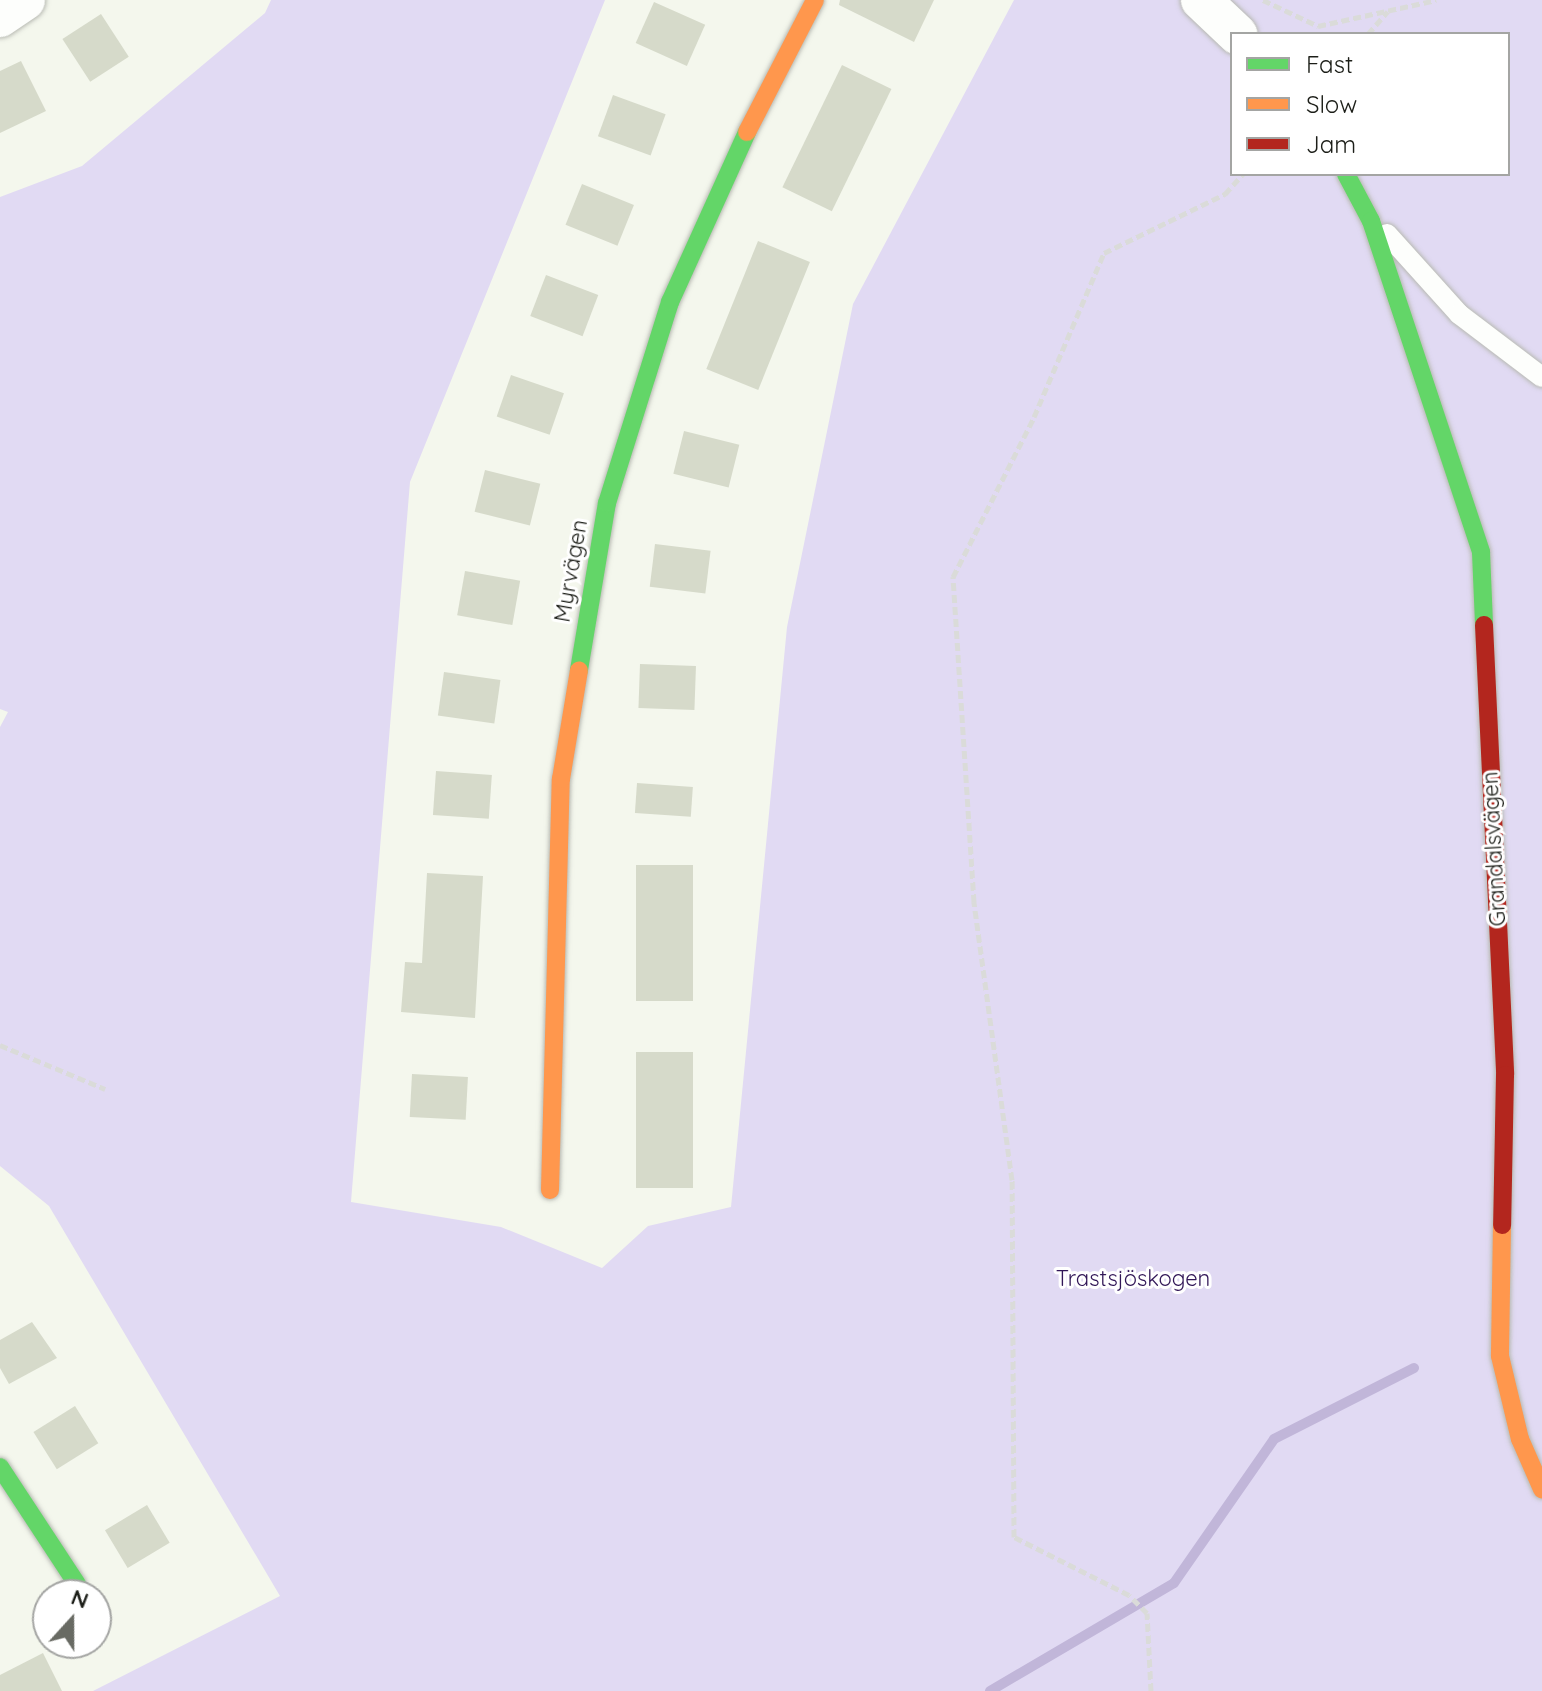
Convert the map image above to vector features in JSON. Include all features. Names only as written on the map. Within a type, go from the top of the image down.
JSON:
[{"type":"street","points":[[0,17],[25,0]]},
{"type":"street","name":"Myrvägen","points":[[550,1190],[561,779],[607,503],[670,302],[730,165],[815,0]]},
{"type":"street","points":[[1201,0],[1235,32]]},
{"type":"street","name":"Grandalsvägen","points":[[1347,176],[1371,221],[1481,552],[1505,1075],[1500,1356],[1520,1439],[1542,1489]]},
{"type":"street","points":[[0,1467],[26,1515],[73,1579]]},
{"type":"lane","name":"Grandalsvägen","points":[[1371,221],[1459,314],[1542,377]]},
{"type":"path","points":[[1263,0],[1318,26],[1436,0]]},
{"type":"path","points":[[1370,32],[1389,11]]},
{"type":"path","points":[[1151,1691],[1147,1613],[1129,1595],[1014,1537],[1012,1180],[974,902],[953,577],[1034,417],[1104,253],[1225,194],[1241,176]]},
{"type":"path","points":[[0,1045],[105,1089]]},
{"type":"green space","name":"Trastsjöskogen","points":[[271,0],[605,0],[410,482],[351,1202],[501,1227],[602,1268],[648,1226],[731,1207],[787,627],[853,304],[1014,0],[1542,0],[1542,1691],[93,1691],[280,1596],[49,1206],[0,1166],[0,727],[8,712],[0,709],[0,197],[82,166],[265,13]]},
{"type":"building","points":[[840,0],[934,0],[914,42],[839,5]]},
{"type":"building","points":[[654,2],[705,25],[687,66],[636,43]]},
{"type":"building","points":[[101,14],[129,57],[90,82],[62,39]]},
{"type":"building","points":[[21,61],[46,111],[0,133],[0,71]]},
{"type":"building","points":[[842,65],[891,89],[832,211],[782,187]]},
{"type":"building","points":[[613,95],[666,114],[651,155],[598,136]]},
{"type":"building","points":[[582,184],[634,205],[617,246],[566,225]]},
{"type":"building","points":[[758,241],[810,262],[758,390],[706,369]]},
{"type":"building","points":[[546,275],[598,295],[583,336],[530,316]]},
{"type":"building","points":[[511,375],[564,393],[550,435],[497,417]]},
{"type":"building","points":[[684,431],[739,445],[729,487],[673,474]]},
{"type":"building","points":[[485,470],[540,484],[530,526],[475,512]]},
{"type":"building","points":[[655,544],[711,551],[705,594],[650,587]]},
{"type":"building","points":[[465,571],[520,581],[512,625],[457,615]]},
{"type":"building","points":[[640,664],[696,666],[694,710],[638,708]]},
{"type":"building","points":[[444,672],[500,680],[494,724],[438,716]]},
{"type":"building","points":[[436,771],[492,775],[489,819],[433,815]]},
{"type":"building","points":[[637,783],[693,787],[691,817],[635,813]]},
{"type":"building","points":[[636,865],[693,865],[693,1001],[636,1001]]},
{"type":"building","points":[[427,873],[483,876],[475,1018],[401,1012],[405,962],[422,963]]},
{"type":"building","points":[[636,1052],[693,1052],[693,1188],[636,1188]]},
{"type":"building","points":[[412,1074],[468,1077],[466,1120],[410,1117]]},
{"type":"building","points":[[32,1322],[57,1358],[9,1384],[0,1368],[0,1340]]},
{"type":"building","points":[[75,1406],[98,1443],[57,1469],[33,1432]]},
{"type":"building","points":[[147,1505],[170,1543],[128,1568],[105,1530]]},
{"type":"building","points":[[32,1659],[46,1659],[62,1691],[0,1691],[0,1675]]},
{"type":"waterway","points":[[990,1691],[1174,1583],[1274,1439],[1414,1368]]},
{"type":"traffic: fast","points":[[579,670],[607,503],[670,302],[747,132]]},
{"type":"traffic: fast","points":[[1347,176],[1371,221],[1481,552],[1484,625]]},
{"type":"traffic: fast","points":[[0,1467],[74,1579]]},
{"type":"traffic: slow","points":[[747,132],[815,0]]},
{"type":"traffic: slow","points":[[550,1190],[561,779],[579,670]]},
{"type":"traffic: slow","points":[[1502,1225],[1500,1356],[1520,1439],[1542,1489]]},
{"type":"traffic: jam","points":[[1484,625],[1505,1075],[1502,1225]]}]
